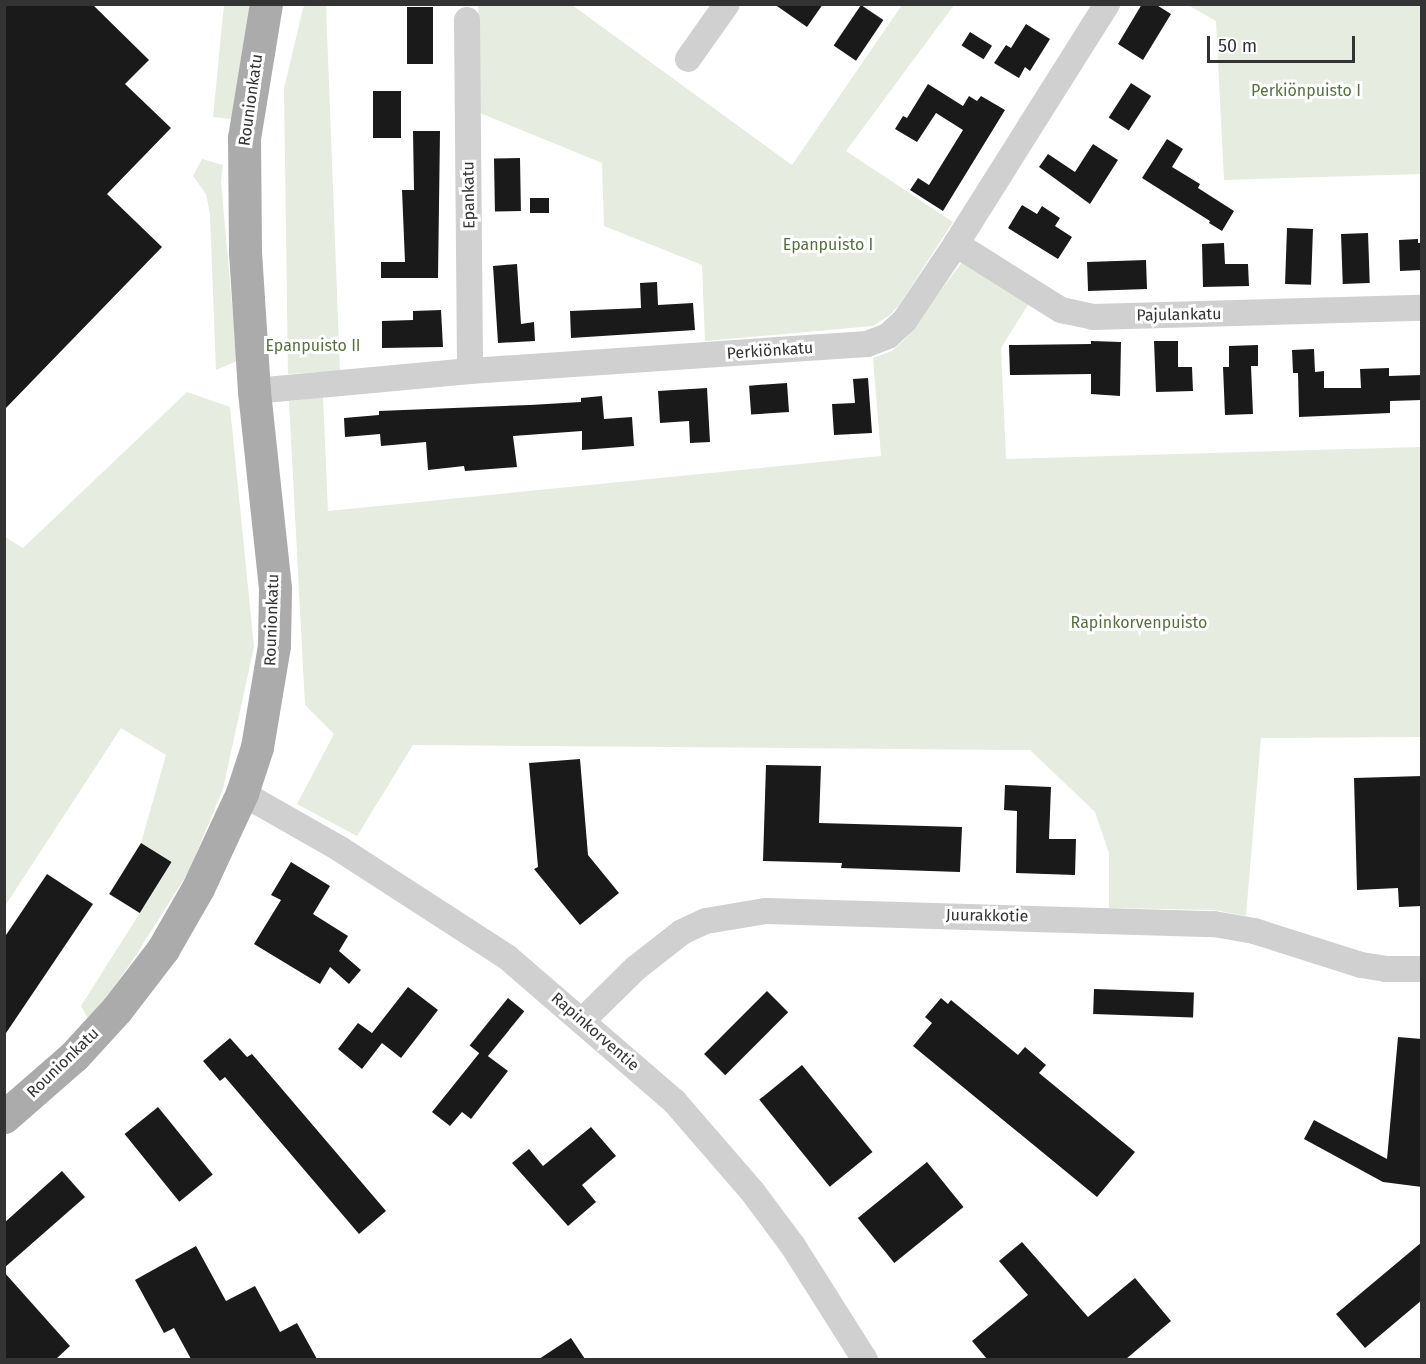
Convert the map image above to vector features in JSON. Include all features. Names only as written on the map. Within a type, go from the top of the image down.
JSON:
[{"type":"main road","name":"Rounionkatu","points":[[4,1117],[74,1056],[117,1009],[152,964],[198,888],[242,793],[257,747],[274,645],[275,588],[254,391],[245,251],[244,138],[266,4]]},
{"type":"street","points":[[688,59],[727,4]]},
{"type":"street","name":"Perkiönkatu","points":[[254,391],[470,371],[867,344],[888,336],[905,320],[956,244],[1107,4]]},
{"type":"street","name":"Epankatu","points":[[467,20],[470,371]]},
{"type":"street","name":"Pajulankatu","points":[[956,244],[1061,310],[1093,317],[1422,308]]},
{"type":"street","name":"Rapinkorventie","points":[[242,793],[340,849],[507,957],[583,1020],[674,1101],[752,1191],[815,1278],[864,1359]]},
{"type":"street","name":"Juurakkotie","points":[[583,1020],[636,968],[682,932],[706,921],[740,913],[766,911],[1214,924],[1254,931],[1361,965],[1386,969],[1422,969]]},
{"type":"green space","points":[[224,5],[251,5],[231,119],[213,117]]},
{"type":"green space","name":"Epanpuisto II","points":[[306,5],[326,5],[340,371],[288,374],[284,89],[303,8]]},
{"type":"green space","name":"Epanpuisto I","points":[[478,5],[572,5],[792,165],[902,5],[954,5],[846,151],[953,222],[899,305],[890,315],[873,326],[705,341],[702,265],[604,226],[602,163],[480,113]]},
{"type":"green space","name":"Perkiönpuisto I","points":[[1188,5],[1421,5],[1421,174],[1224,180],[1216,21]]},
{"type":"green space","points":[[202,159],[223,165],[221,181],[237,361],[216,370],[210,214],[206,194],[193,176]]},
{"type":"green space","name":"Rapinkorvenpuisto","points":[[962,262],[1029,303],[1001,348],[1006,459],[1421,447],[1421,737],[1261,738],[1246,916],[1214,910],[1109,908],[1109,853],[1095,812],[1030,750],[413,745],[357,836],[297,804],[334,734],[305,705],[289,401],[323,397],[328,511],[881,456],[873,358],[892,351],[904,340]]},
{"type":"green space","points":[[187,392],[230,407],[254,647],[223,789],[189,871],[90,1022],[81,1006],[172,862],[141,843],[166,755],[121,728],[5,906],[5,537],[23,548]]},
{"type":"building","points":[[4,4],[92,4],[149,60],[125,84],[171,128],[107,194],[162,247],[4,410]]},
{"type":"building","points":[[774,4],[823,4],[807,27]]},
{"type":"building","points":[[1142,4],[1155,4],[1171,14],[1143,60],[1118,44]]},
{"type":"building","points":[[861,5],[883,20],[856,61],[834,46]]},
{"type":"building","points":[[407,7],[433,7],[433,64],[407,64]]},
{"type":"building","points":[[1026,24],[1050,39],[1030,71],[1025,67],[1019,78],[994,63],[1006,45],[1011,48]]},
{"type":"building","points":[[970,32],[992,46],[984,59],[962,46]]},
{"type":"building","points":[[1131,83],[1151,96],[1129,130],[1109,117]]},
{"type":"building","points":[[928,84],[963,106],[969,96],[977,101],[981,96],[1005,110],[943,211],[910,190],[918,178],[929,185],[963,130],[936,113],[917,142],[895,129],[903,116],[907,118]]},
{"type":"building","points":[[373,91],[401,91],[401,138],[373,138]]},
{"type":"building","points":[[413,131],[440,131],[438,278],[381,278],[381,262],[405,262],[402,190],[414,190]]},
{"type":"building","points":[[1167,139],[1183,149],[1172,167],[1200,184],[1198,188],[1234,211],[1222,231],[1142,178]]},
{"type":"building","points":[[1093,144],[1118,160],[1090,204],[1039,167],[1048,154],[1075,172]]},
{"type":"building","points":[[494,158],[520,158],[521,211],[495,211]]},
{"type":"building","points":[[530,198],[549,198],[549,213],[530,213]]},
{"type":"building","points":[[1022,205],[1037,214],[1042,206],[1060,218],[1055,226],[1072,237],[1058,259],[1008,228]]},
{"type":"building","points":[[1287,228],[1313,229],[1311,285],[1285,284]]},
{"type":"building","points":[[1368,233],[1370,283],[1343,284],[1341,234]]},
{"type":"building","points":[[1418,239],[1418,243],[1422,243],[1422,270],[1400,271],[1399,240]]},
{"type":"building","points":[[1224,243],[1225,264],[1248,264],[1249,286],[1203,287],[1202,244]]},
{"type":"building","points":[[1146,260],[1147,289],[1088,291],[1087,262]]},
{"type":"building","points":[[517,264],[521,324],[534,322],[535,341],[498,343],[493,266]]},
{"type":"building","points":[[657,282],[658,305],[693,303],[695,330],[571,338],[570,311],[641,308],[640,283]]},
{"type":"building","points":[[441,310],[443,347],[382,348],[382,321],[413,320],[413,311]]},
{"type":"building","points":[[1091,341],[1121,342],[1120,396],[1091,394],[1091,374],[1010,375],[1009,345],[1091,344]]},
{"type":"building","points":[[1154,341],[1178,341],[1178,367],[1192,367],[1193,391],[1156,392]]},
{"type":"building","points":[[1258,345],[1258,366],[1251,366],[1253,414],[1225,415],[1223,367],[1229,367],[1229,346]]},
{"type":"building","points":[[1314,349],[1315,372],[1324,371],[1324,388],[1361,388],[1360,369],[1389,368],[1389,376],[1422,375],[1422,400],[1390,401],[1390,413],[1299,417],[1298,373],[1293,373],[1292,350]]},
{"type":"building","points":[[868,378],[872,433],[834,435],[832,404],[855,403],[853,379]]},
{"type":"building","points":[[787,383],[789,412],[751,415],[749,386]]},
{"type":"building","points":[[707,388],[710,442],[690,443],[689,421],[660,423],[658,391]]},
{"type":"building","points":[[602,396],[604,419],[632,417],[634,446],[582,450],[582,431],[513,436],[517,467],[465,471],[464,466],[428,470],[426,442],[381,446],[380,434],[345,437],[344,418],[379,415],[379,411],[581,402],[581,398]]},
{"type":"building","points":[[580,759],[588,855],[619,893],[580,925],[534,869],[538,867],[529,763]]},
{"type":"building","points":[[766,765],[821,766],[819,823],[962,827],[960,872],[841,868],[842,863],[763,861]]},
{"type":"building","points":[[1422,776],[1422,906],[1399,907],[1398,888],[1357,890],[1354,778]]},
{"type":"building","points":[[1005,785],[1051,787],[1049,839],[1076,839],[1075,875],[1016,873],[1017,811],[1004,810]]},
{"type":"building","points":[[141,843],[172,862],[140,913],[109,894]]},
{"type":"building","points":[[291,862],[330,886],[313,914],[348,936],[339,951],[361,970],[349,984],[330,967],[320,984],[254,944],[281,900],[271,895]]},
{"type":"building","points":[[47,874],[93,904],[4,1036],[4,938]]},
{"type":"building","points":[[408,987],[438,1010],[401,1058],[382,1043],[362,1069],[338,1049],[358,1023],[372,1033]]},
{"type":"building","points":[[1094,989],[1194,992],[1193,1017],[1093,1014]]},
{"type":"building","points":[[767,991],[788,1012],[725,1075],[704,1054]]},
{"type":"building","points":[[508,998],[524,1011],[486,1059],[470,1045]]},
{"type":"building","points":[[941,998],[948,1004],[951,1000],[1018,1055],[1025,1047],[1046,1065],[1039,1073],[1135,1152],[1097,1197],[913,1046],[932,1023],[925,1017]]},
{"type":"building","points":[[1398,1037],[1422,1039],[1422,1187],[1383,1182],[1304,1139],[1314,1120],[1387,1159]]},
{"type":"building","points":[[230,1038],[247,1057],[252,1054],[386,1211],[359,1234],[225,1077],[220,1081],[203,1061]]},
{"type":"building","points":[[481,1051],[508,1071],[471,1119],[462,1112],[450,1126],[432,1112]]},
{"type":"building","points":[[802,1065],[872,1152],[830,1187],[759,1100]]},
{"type":"building","points":[[158,1107],[213,1175],[179,1202],[125,1134]]},
{"type":"building","points":[[591,1127],[616,1156],[582,1185],[596,1202],[568,1226],[512,1163],[529,1149],[543,1166]]},
{"type":"building","points":[[927,1162],[964,1207],[894,1263],[858,1218]]},
{"type":"building","points":[[62,1171],[85,1197],[4,1268],[4,1223]]},
{"type":"building","points":[[1022,1242],[1088,1317],[1135,1278],[1171,1321],[1126,1359],[987,1359],[972,1341],[1028,1295],[999,1261]]},
{"type":"building","points":[[1422,1242],[1422,1300],[1365,1348],[1336,1314]]},
{"type":"building","points":[[196,1246],[226,1301],[255,1286],[280,1332],[297,1323],[317,1359],[191,1359],[174,1328],[164,1333],[135,1280]]},
{"type":"building","points":[[4,1272],[70,1346],[56,1359],[4,1359]]},
{"type":"building","points":[[571,1338],[585,1359],[539,1359]]}]
